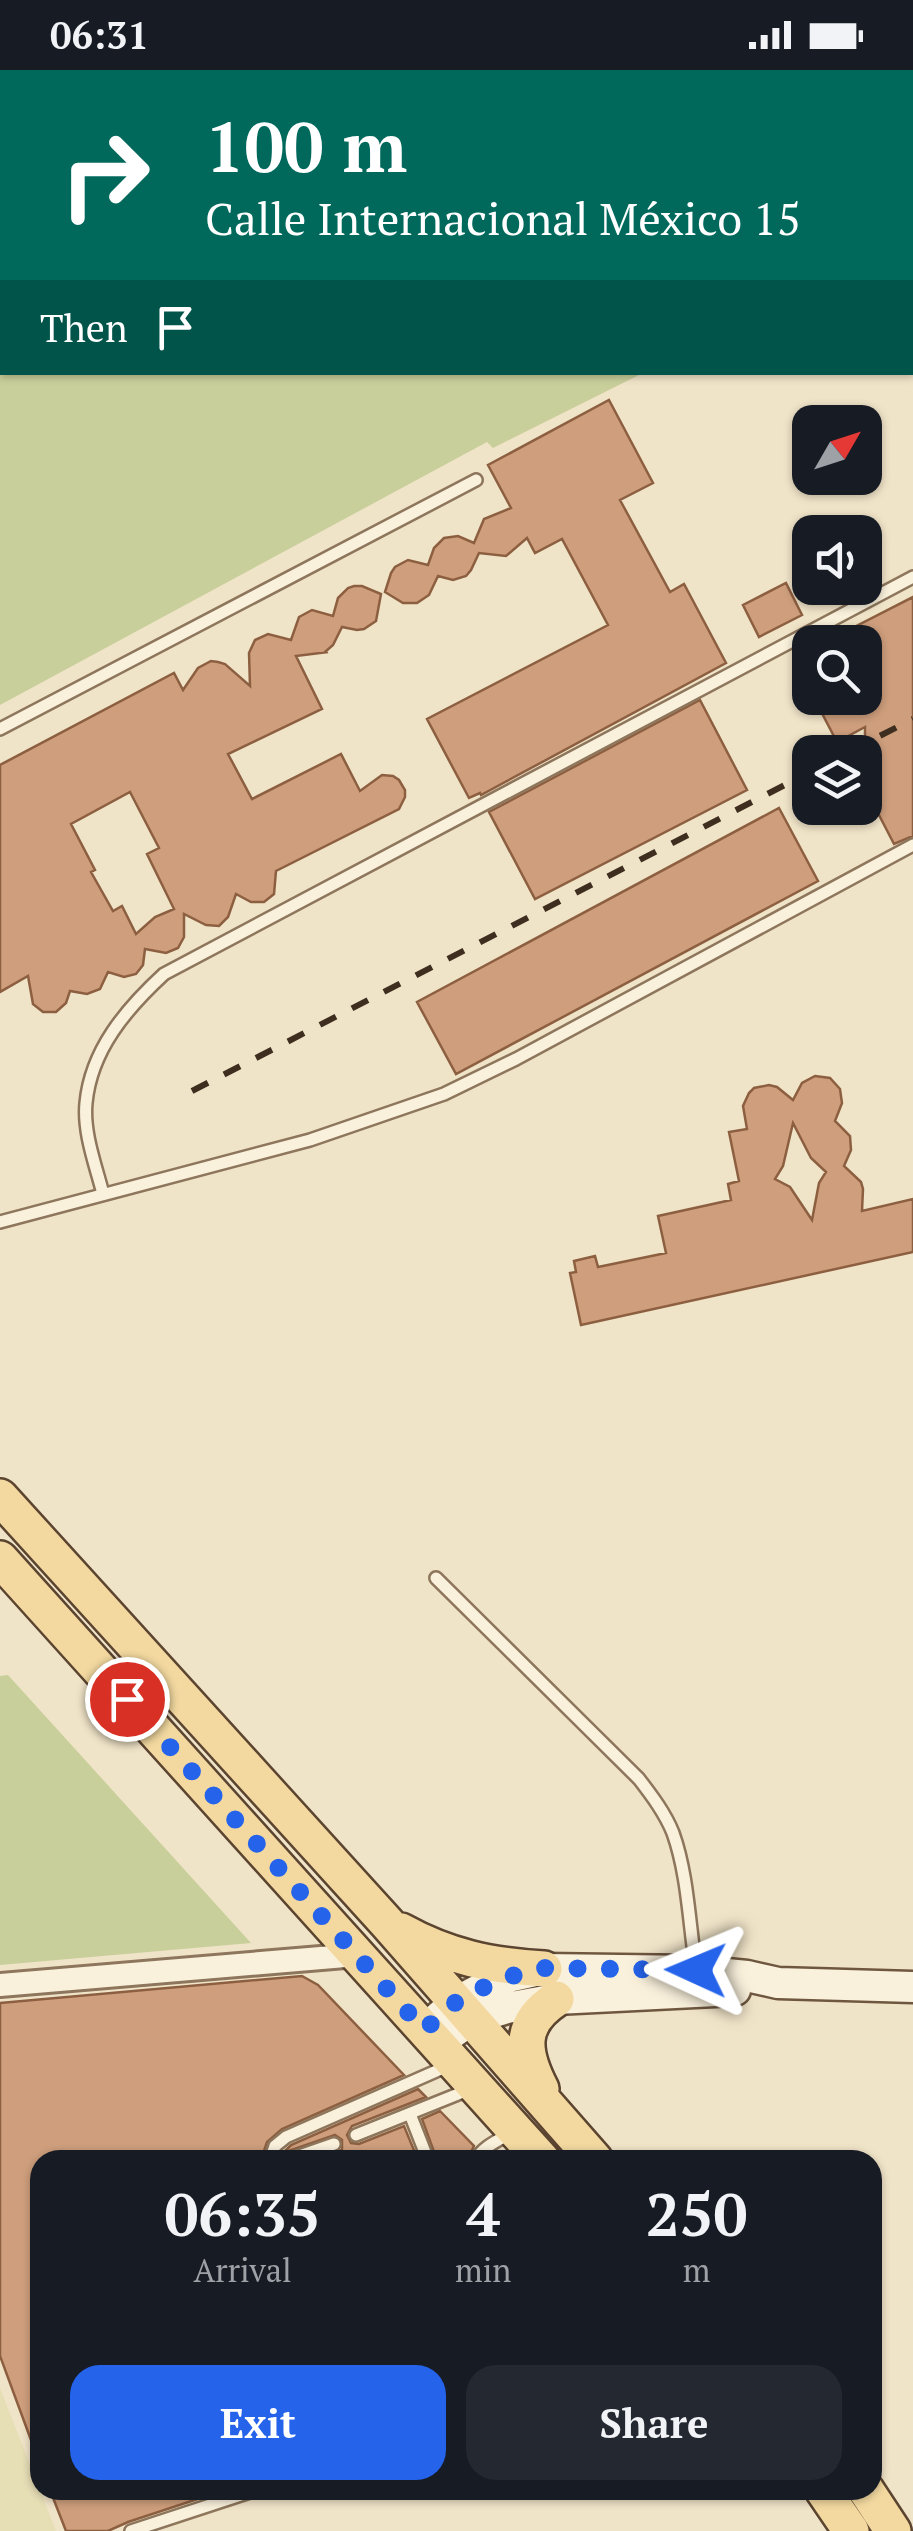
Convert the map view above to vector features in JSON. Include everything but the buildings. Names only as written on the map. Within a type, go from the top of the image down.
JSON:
[{"type":"main road","points":[[0,1497],[586,2150]]},
{"type":"main road","points":[[0,1559],[533,2150]]},
{"type":"main road","points":[[387,1924],[462,1958],[502,1966],[550,1984],[544,2006],[526,2039],[526,2058],[559,2120]]},
{"type":"main road","points":[[830,2500],[851,2531]]},
{"type":"main road","points":[[873,2500],[893,2531]]},
{"type":"street","points":[[0,1985],[357,1955]]},
{"type":"street","points":[[448,2056],[464,2011],[506,2008],[550,1984],[747,1976],[778,1983],[913,1987]]},
{"type":"lane","points":[[0,729],[476,480]]},
{"type":"lane","points":[[103,1194],[87,1132],[86,1105],[91,1080],[101,1049],[121,1019],[164,974],[913,577]]},
{"type":"lane","points":[[0,1222],[310,1140],[444,1094],[913,845]]},
{"type":"lane","points":[[436,1578],[639,1779],[659,1805],[673,1834],[682,1869],[697,1981]]},
{"type":"lane","points":[[356,2136],[410,2114],[448,2056]]},
{"type":"lane","points":[[274,2150],[286,2137],[448,2056]]},
{"type":"lane","points":[[410,2114],[424,2150]]},
{"type":"lane","points":[[484,2150],[515,2130]]},
{"type":"lane","points":[[317,2150],[334,2144]]},
{"type":"lane","points":[[131,2531],[226,2500]]},
{"type":"shaded area","points":[[0,2388],[30,2464],[30,2500],[44,2500],[56,2531],[0,2531]]},
{"type":"green space","points":[[0,375],[639,375],[493,448],[487,442],[0,705]]},
{"type":"green space","points":[[8,1675],[251,1943],[0,1965],[0,1676]]},
{"type":"railway","points":[[881,735],[913,719]]},
{"type":"railway","points":[[192,1091],[792,781]]},
{"type":"route","points":[[127,1699],[424,2030],[456,2002],[488,1985],[544,1968],[696,1970]]}]
